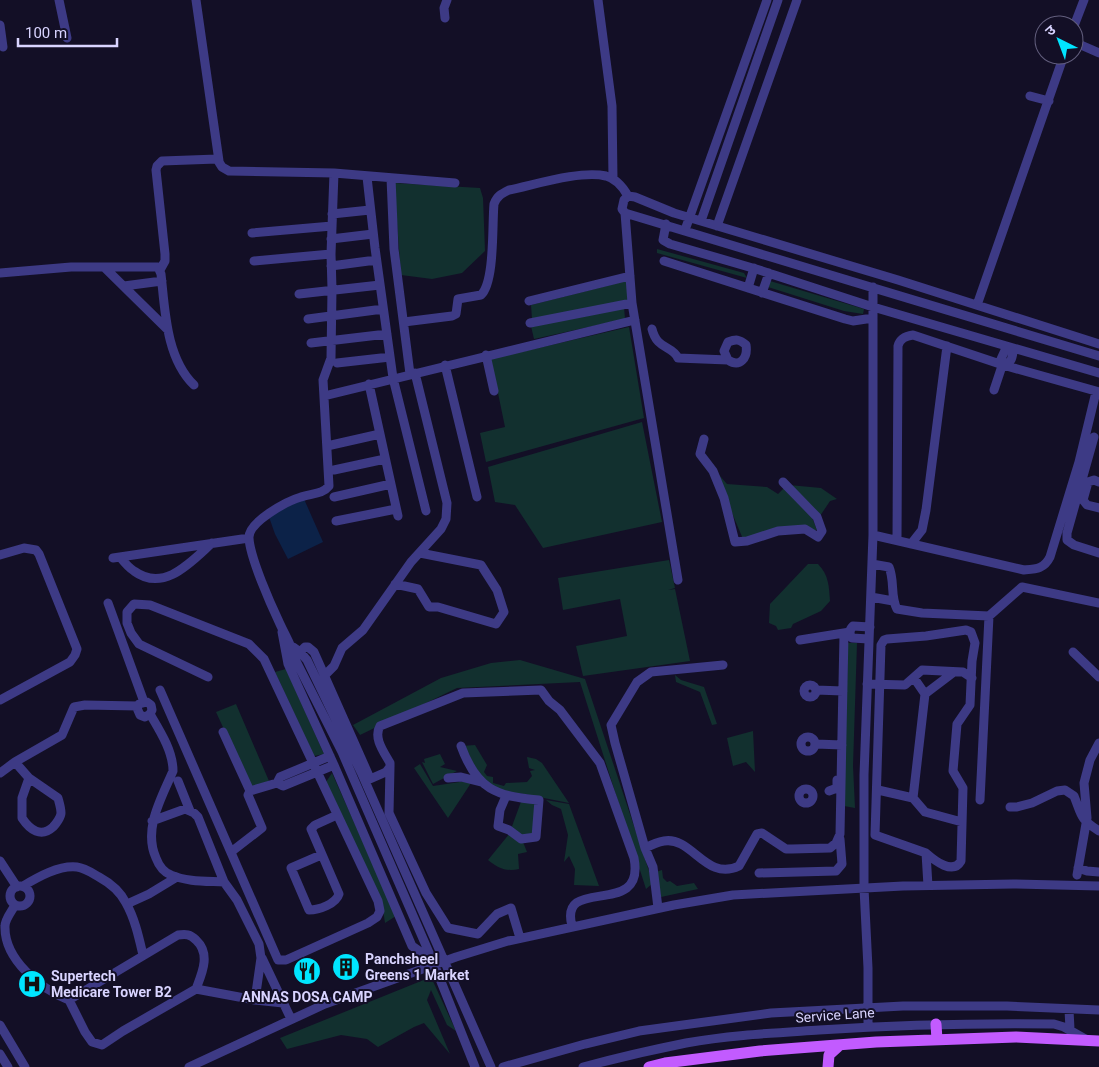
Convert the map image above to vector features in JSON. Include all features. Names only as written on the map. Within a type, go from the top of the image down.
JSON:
[{"type":"main road","points":[[936,1024],[937,1040]]},
{"type":"main road","points":[[649,1067],[665,1063],[760,1051],[840,1045],[1016,1037],[1094,1041]]},
{"type":"main road","points":[[828,1067],[829,1055],[840,1045]]},
{"type":"street","points":[[59,0],[67,38]]},
{"type":"street","points":[[196,0],[219,161],[222,167],[230,171],[334,173],[455,183]]},
{"type":"street","points":[[445,18],[444,8],[447,0]]},
{"type":"street","points":[[598,0],[612,106],[613,180]]},
{"type":"street","points":[[685,230],[767,0]]},
{"type":"street","points":[[701,221],[778,0]]},
{"type":"street","points":[[717,226],[797,0]]},
{"type":"street","points":[[1078,15],[1084,0]]},
{"type":"street","points":[[0,25],[3,47]]},
{"type":"street","points":[[1084,46],[1099,53]]},
{"type":"street","points":[[978,305],[1061,65]]},
{"type":"street","points":[[1030,96],[1049,101]]},
{"type":"street","points":[[739,111],[756,116]]},
{"type":"street","points":[[194,385],[177,357],[168,330],[160,270],[165,261],[165,254],[157,166],[162,161],[167,160],[214,159],[219,161]]},
{"type":"street","points":[[334,173],[331,239],[331,358],[323,380],[329,486],[326,490],[300,497],[263,517],[253,526],[249,532],[249,538],[251,552],[281,627],[297,649],[295,659],[331,721],[446,960]]},
{"type":"street","points":[[404,322],[452,316],[456,314],[458,299],[483,293],[490,272],[492,256],[494,204],[496,198],[509,190],[591,175],[606,176],[622,186],[628,196]]},
{"type":"street","points":[[367,177],[376,260],[393,378],[426,510]]},
{"type":"street","points":[[325,676],[334,666],[342,648],[363,630],[395,584],[441,529],[448,511],[413,373],[404,322],[394,249],[391,178]]},
{"type":"street","points":[[628,196],[689,218],[898,280],[1099,344]]},
{"type":"street","points":[[628,196],[624,200],[622,209],[625,213],[632,303],[678,580]]},
{"type":"street","points":[[332,214],[370,210]]},
{"type":"street","points":[[625,213],[1099,356]]},
{"type":"street","points":[[666,224],[662,237],[665,242],[873,307],[1099,373]]},
{"type":"street","points":[[252,233],[332,226]]},
{"type":"street","points":[[331,239],[373,234]]},
{"type":"street","points":[[254,261],[331,254]]},
{"type":"street","points":[[762,293],[761,271],[764,254]]},
{"type":"street","points":[[331,266],[376,260]]},
{"type":"street","points":[[664,261],[845,319],[861,321],[873,318]]},
{"type":"street","points":[[0,273],[70,267],[155,266],[160,270]]},
{"type":"street","points":[[104,267],[168,330]]},
{"type":"street","points":[[748,288],[761,271]]},
{"type":"street","points":[[529,301],[630,276]]},
{"type":"street","points":[[124,286],[162,281]]},
{"type":"street","points":[[299,294],[332,289],[380,286]]},
{"type":"street","points":[[868,1026],[864,888],[864,775],[872,597],[874,287]]},
{"type":"street","points":[[530,323],[632,303]]},
{"type":"street","points":[[308,319],[383,309]]},
{"type":"street","points":[[324,396],[636,320]]},
{"type":"street","points":[[1038,337],[1043,326]]},
{"type":"street","points":[[652,329],[656,341],[664,348],[676,354],[678,358],[728,360]]},
{"type":"street","points":[[311,343],[387,334]]},
{"type":"street","points":[[897,540],[898,346],[903,338],[913,335],[1098,392],[1093,437],[1066,532],[1067,540],[1074,545],[1099,553]]},
{"type":"street","points":[[911,544],[922,530],[926,510],[947,346]]},
{"type":"street","points":[[994,390],[1003,364],[1000,359],[1004,350],[1010,347]]},
{"type":"street","points":[[486,355],[494,391]]},
{"type":"street","points":[[337,363],[390,358]]},
{"type":"street","points":[[445,365],[477,497]]},
{"type":"street","points":[[336,522],[397,512],[369,384]]},
{"type":"street","points":[[327,446],[380,434]]},
{"type":"street","points":[[873,535],[1024,570],[1042,568],[1047,564],[1050,557],[1093,437]]},
{"type":"street","points":[[704,440],[700,454],[713,471],[724,498],[735,542],[747,541],[778,531],[805,529],[818,537],[822,532],[817,517],[783,482]]},
{"type":"street","points":[[334,470],[385,459]]},
{"type":"street","points":[[1099,482],[1094,480],[1088,482],[1082,500],[1087,505],[1099,508]]},
{"type":"street","points":[[334,497],[391,484]]},
{"type":"street","points":[[212,543],[184,569],[166,578],[147,578],[134,571],[117,557],[212,543],[249,538]]},
{"type":"street","points":[[0,556],[24,548],[36,550],[40,554],[77,649],[76,655],[70,662],[0,700]]},
{"type":"street","points":[[395,584],[418,589],[430,607],[438,607],[496,624],[504,612],[497,590],[481,565],[420,553]]},
{"type":"street","points":[[872,564],[889,567],[892,575],[893,601],[897,609],[922,613],[989,616],[1022,587],[1099,603]]},
{"type":"street","points":[[872,597],[893,601]]},
{"type":"street","points":[[108,603],[141,704],[138,711],[140,715],[150,714],[162,734],[173,765],[173,771],[152,821],[154,853],[162,870],[169,874],[177,877],[224,882]]},
{"type":"street","points":[[160,690],[278,960],[286,960],[377,917],[380,911],[378,901],[264,659],[258,651],[249,644],[150,605],[134,604],[127,612],[127,623],[139,644],[208,677]]},
{"type":"street","points":[[980,800],[989,616]]},
{"type":"street","points":[[759,873],[836,871],[842,864],[840,839],[839,692],[847,633],[853,626],[870,627]]},
{"type":"street","points":[[281,627],[288,664],[412,946],[432,960]]},
{"type":"street","points":[[966,630],[971,632],[975,643],[970,705],[957,724],[953,771],[964,788],[961,861],[955,868],[933,859],[926,853],[875,835],[880,685],[882,644],[884,640],[966,630]]},
{"type":"street","points":[[800,640],[847,633],[854,638],[869,639]]},
{"type":"street","points":[[297,649],[311,648],[325,676],[491,1067]]},
{"type":"street","points":[[1073,652],[1099,677]]},
{"type":"street","points":[[658,908],[653,867],[645,848],[611,725],[637,682],[651,672],[723,665]]},
{"type":"street","points":[[868,684],[905,685],[922,670],[963,672],[972,678]]},
{"type":"street","points":[[925,694],[954,672]]},
{"type":"street","points":[[913,798],[925,694],[914,678]]},
{"type":"street","points":[[520,938],[511,908],[497,914],[478,934],[448,928],[426,893],[389,813],[390,763],[377,738],[380,726],[464,693],[541,690],[549,701],[560,710],[600,763],[637,871],[629,887],[621,891],[578,901],[571,907],[569,915],[572,926]]},
{"type":"street","points":[[816,690],[839,692]]},
{"type":"street","points":[[0,772],[62,735],[74,707],[85,705],[141,704]]},
{"type":"street","points":[[331,721],[342,752],[432,960],[475,1067]]},
{"type":"street","points":[[223,732],[250,791],[248,795],[262,828],[231,852]]},
{"type":"street","points":[[816,744],[840,745]]},
{"type":"street","points":[[829,791],[837,788],[840,745]]},
{"type":"street","points":[[461,746],[467,764],[486,786]]},
{"type":"street","points":[[1098,748],[1090,760],[1084,783],[1086,824],[1078,872],[1099,872]]},
{"type":"street","points":[[250,791],[277,783],[283,786],[315,768],[330,756]]},
{"type":"street","points":[[15,762],[30,778],[58,798],[61,814],[55,825],[45,832],[31,829],[22,818],[22,798],[30,778]]},
{"type":"street","points":[[315,768],[334,765]]},
{"type":"street","points":[[370,779],[386,772],[390,767]]},
{"type":"street","points":[[448,778],[461,777],[475,780],[506,796],[539,800],[536,837],[521,839],[510,830],[498,826],[500,810],[506,796]]},
{"type":"street","points":[[178,781],[190,811]]},
{"type":"street","points":[[878,790],[913,798],[924,812],[962,822]]},
{"type":"street","points":[[1010,806],[1017,807],[1032,803],[1057,791],[1064,790],[1074,796],[1079,812],[1086,824],[1099,830]]},
{"type":"street","points":[[813,795],[841,796]]},
{"type":"street","points":[[152,821],[185,809],[198,817],[224,882],[250,923],[260,944],[262,958],[291,1019]]},
{"type":"street","points":[[321,855],[291,868],[309,910],[336,901],[339,894],[311,829],[314,825],[337,815]]},
{"type":"street","points":[[645,848],[664,841],[671,841],[680,844],[714,868],[724,869],[739,866],[757,834],[762,833],[786,849],[830,848],[840,839]]},
{"type":"street","points":[[926,853],[928,886]]},
{"type":"street","points":[[0,861],[20,886],[28,890],[29,900],[22,906],[12,901],[0,902]]},
{"type":"street","points":[[69,1000],[178,935],[186,934],[194,937],[202,945],[204,968],[196,989],[122,1031],[102,1045],[92,1042],[88,1037],[69,1000],[57,995],[30,976],[12,952],[5,923],[12,901],[12,890],[39,877],[66,868],[87,870],[117,890],[127,904],[143,955]]},
{"type":"street","points":[[127,904],[149,894],[177,877]]},
{"type":"street","points":[[189,1067],[325,1004],[432,960],[446,960],[520,938],[658,908],[733,895],[864,888],[1013,884],[1099,886]]},
{"type":"street","points":[[255,1000],[262,958]]},
{"type":"street","points":[[196,989],[283,1003]]},
{"type":"street","points":[[503,1067],[639,1031],[771,1013],[868,1008],[1006,1006],[1099,1010]]},
{"type":"street","points":[[1069,1010],[1070,1030]]},
{"type":"street","name":"Service Lane","points":[[583,1067],[631,1054],[687,1043],[752,1034],[868,1026],[975,1023],[1054,1024],[1094,1041]]},
{"type":"street","points":[[0,1024],[25,1067]]},
{"type":"street","points":[[0,1054],[8,1067]]},
{"type":"green space","points":[[394,183],[480,188],[483,198],[485,251],[462,273],[432,279],[401,275]]},
{"type":"green space","points":[[657,249],[744,273],[747,278],[657,253]]},
{"type":"green space","points":[[626,281],[629,300],[532,319],[531,305]]},
{"type":"green space","points":[[770,281],[864,309],[863,314],[844,311],[768,287]]},
{"type":"green space","points":[[624,307],[625,319],[534,339],[531,326]]},
{"type":"green space","points":[[629,327],[644,418],[486,462],[480,433],[505,427],[491,359]]},
{"type":"green space","points":[[642,422],[662,522],[543,548],[515,505],[495,502],[488,467]]},
{"type":"green space","points":[[713,468],[727,484],[767,487],[778,494],[784,488],[811,515],[817,530],[743,539]]},
{"type":"green space","points":[[789,485],[821,488],[837,499],[830,501],[820,516]]},
{"type":"green space","points":[[669,560],[675,588],[668,590],[675,589],[690,661],[583,676],[576,646],[627,636],[620,599],[563,610],[558,578]]},
{"type":"green space","points":[[808,564],[818,564],[822,568],[828,581],[830,601],[821,611],[793,624],[791,628],[778,630],[776,626],[769,623],[770,604]]},
{"type":"green space","points":[[848,643],[857,643],[853,766],[855,808],[844,806]]},
{"type":"green space","points":[[520,660],[585,679],[653,883],[646,889],[580,682],[457,688],[360,735],[353,725],[441,678],[491,663]]},
{"type":"green space","points":[[286,669],[324,754],[314,756],[275,672]]},
{"type":"green space","points":[[675,675],[681,680],[704,687],[717,724],[712,725],[700,692],[676,682]]},
{"type":"green space","points":[[236,704],[269,781],[251,788],[216,712]]},
{"type":"green space","points":[[753,731],[755,772],[746,762],[733,766],[727,738]]},
{"type":"green space","points":[[475,745],[487,765],[484,772],[487,776],[493,777],[493,783],[504,786],[506,783],[527,782],[532,776],[530,771],[535,770],[529,768],[527,757],[536,759],[542,763],[569,803],[495,790],[485,782],[462,746]]},
{"type":"green space","points":[[440,754],[445,764],[440,767],[457,771],[433,784],[422,762],[425,763],[424,759]]},
{"type":"green space","points":[[420,764],[433,786],[473,780],[448,818],[414,768]]},
{"type":"green space","points":[[332,773],[396,916],[385,923],[382,903],[326,782]]},
{"type":"green space","points":[[522,799],[538,800],[535,837],[520,837],[511,829]]},
{"type":"green space","points":[[546,800],[569,804],[599,886],[574,885],[575,869],[569,856],[564,862],[568,835],[561,809]]},
{"type":"green space","points":[[510,833],[523,842],[527,852],[518,854],[519,869],[502,869],[488,860]]},
{"type":"green space","points":[[662,870],[663,878],[667,882],[670,881],[677,886],[694,883],[698,889],[661,897],[656,872]]},
{"type":"green space","points":[[431,977],[456,1031],[447,1025],[431,990],[427,1000],[450,1054],[424,1023],[378,1047],[367,1039],[341,1035],[287,1049],[280,1038]]},
{"type":"water","points":[[304,499],[323,542],[288,559],[275,534],[269,517],[272,513]]},
{"type":"place","name":"Panchsheel Greens 1 Market","points":[[346,967]]},
{"type":"place","name":"ANNAS DOSA CAMP","points":[[307,971]]},
{"type":"place","name":"Supertech Medicare Tower B2","points":[[32,984]]}]
